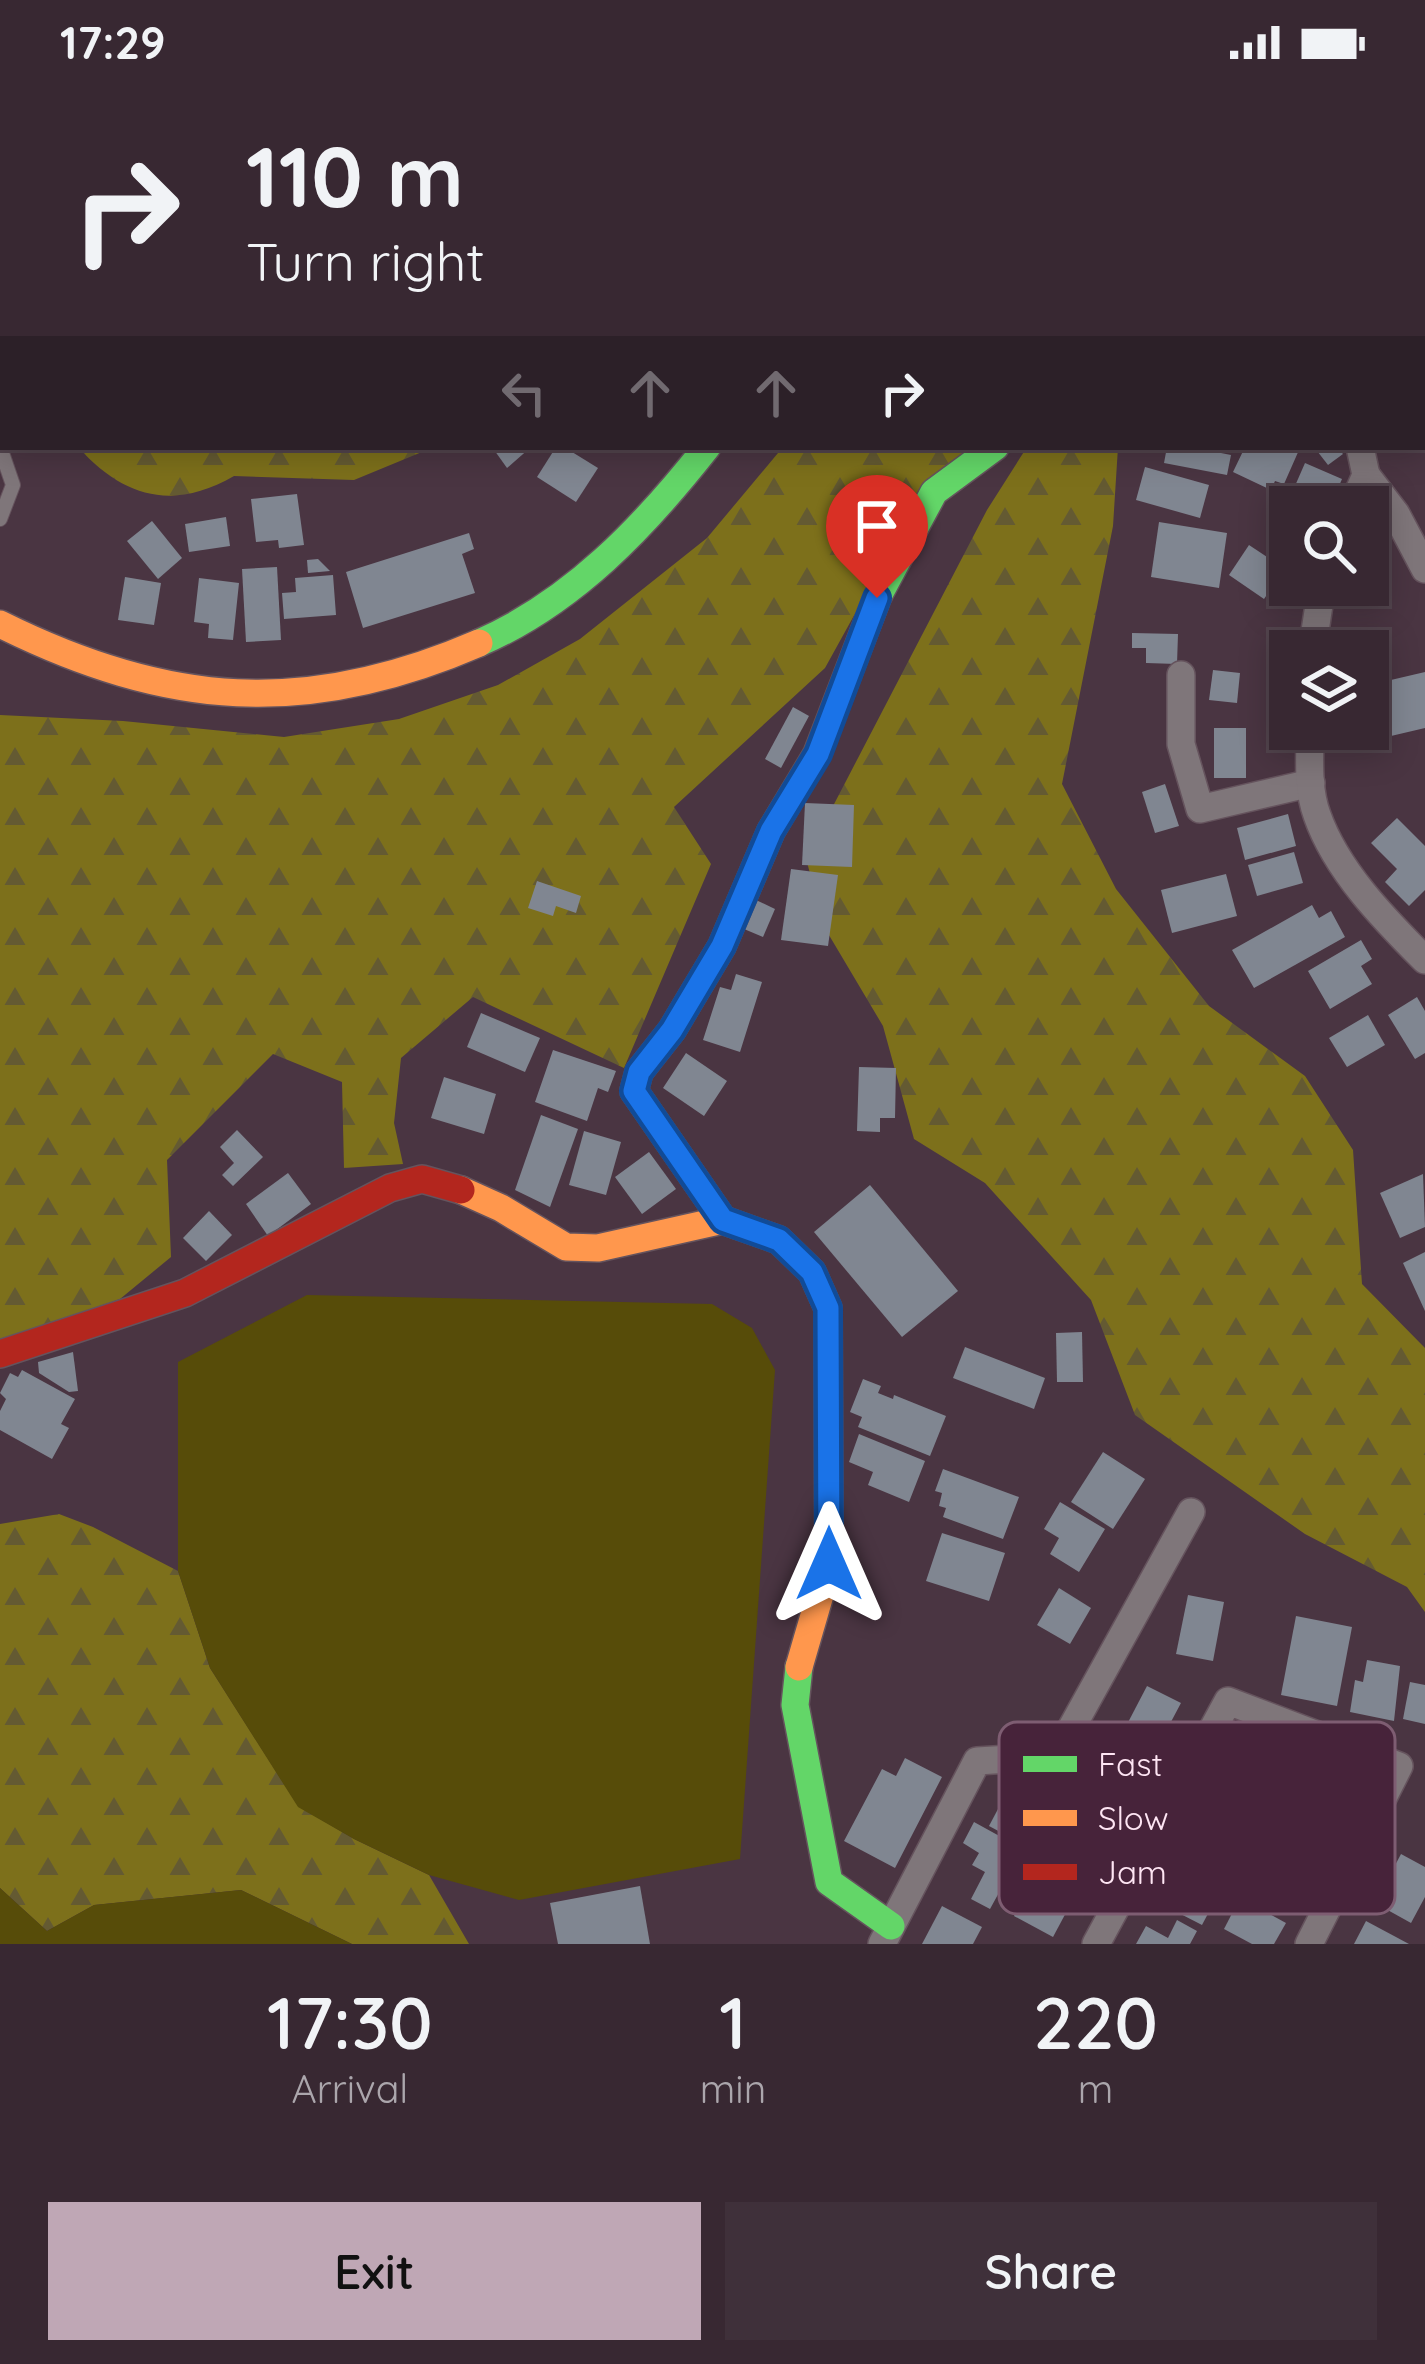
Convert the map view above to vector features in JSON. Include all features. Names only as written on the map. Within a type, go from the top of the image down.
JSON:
[{"type":"street","points":[[0,624],[46,648],[101,668],[214,693],[329,688],[389,676],[506,632],[565,595],[638,535],[705,450]]},
{"type":"street","points":[[723,1220],[634,1091],[639,1072],[672,1030],[722,946],[771,831],[818,754],[877,598],[934,492],[991,450]]},
{"type":"street","points":[[1363,461],[1425,569]]},
{"type":"street","points":[[1181,675],[1181,744],[1200,808],[1311,783]]},
{"type":"street","points":[[1310,750],[1316,813],[1354,880],[1425,960]]},
{"type":"street","points":[[0,1354],[185,1293],[390,1188],[422,1179],[455,1186],[566,1247],[598,1248],[723,1220],[779,1240],[812,1272],[828,1308],[829,1564],[796,1676],[795,1705],[829,1882],[887,1935],[977,1761],[999,1760]]},
{"type":"street","points":[[1075,1722],[1191,1512]]},
{"type":"street","points":[[1217,1722],[1228,1701],[1283,1722]]},
{"type":"street","points":[[1096,1944],[1112,1914]]},
{"type":"street","points":[[1309,1944],[1324,1914]]},
{"type":"lane","points":[[0,519],[13,485],[1,450]]},
{"type":"green space","points":[[81,450],[427,450],[354,480],[234,476],[212,487],[170,496],[131,488]]},
{"type":"green space","points":[[780,450],[962,450],[970,457],[926,485],[825,668],[674,807],[711,864],[624,1068],[473,997],[401,1058],[394,1123],[403,1164],[344,1168],[342,1082],[273,1054],[167,1160],[171,1257],[120,1299],[0,1342],[0,715],[284,737],[399,719],[498,685],[580,639],[707,538]]},
{"type":"green space","points":[[1025,450],[1118,450],[1113,526],[1062,784],[1116,889],[1209,1006],[1305,1076],[1353,1150],[1362,1284],[1425,1348],[1425,1612],[1407,1587],[1305,1534],[1135,1415],[1091,1300],[985,1183],[914,1139],[883,1026],[823,925],[806,858],[987,510]]},
{"type":"green space","points":[[59,1514],[178,1571],[210,1668],[298,1806],[429,1875],[469,1944],[352,1944],[241,1890],[94,1905],[47,1931],[0,1888],[0,1524]]},
{"type":"shaded area","points":[[307,1295],[712,1304],[752,1328],[775,1370],[740,1859],[519,1900],[429,1875],[298,1807],[210,1668],[178,1571],[178,1362]]},
{"type":"shaded area","points":[[0,1888],[47,1931],[94,1905],[241,1890],[352,1944],[0,1944]]},
{"type":"building","points":[[494,450],[528,450],[507,468]]},
{"type":"building","points":[[554,450],[569,450],[598,468],[576,502],[537,477]]},
{"type":"building","points":[[1166,450],[1222,450],[1231,455],[1227,475],[1164,463]]},
{"type":"building","points":[[1244,450],[1299,450],[1284,484],[1275,481],[1269,489],[1233,472]]},
{"type":"building","points":[[1316,450],[1343,454],[1328,465]]},
{"type":"building","points":[[1305,463],[1342,479],[1339,486],[1295,486]]},
{"type":"building","points":[[1145,467],[1209,485],[1200,518],[1136,500]]},
{"type":"building","points":[[297,494],[304,545],[279,548],[278,540],[256,542],[251,499]]},
{"type":"building","points":[[226,517],[230,546],[189,552],[185,524]]},
{"type":"building","points":[[152,521],[182,558],[158,579],[127,541]]},
{"type":"building","points":[[1159,522],[1227,533],[1219,588],[1151,577]]},
{"type":"building","points":[[469,533],[474,549],[462,554],[475,593],[363,628],[346,572]]},
{"type":"building","points":[[1249,545],[1269,558],[1269,592],[1264,599],[1229,575]]},
{"type":"building","points":[[318,559],[330,571],[308,573],[307,560]]},
{"type":"building","points":[[277,567],[281,640],[246,642],[242,569]]},
{"type":"building","points":[[333,575],[336,615],[284,619],[282,593],[296,592],[295,578]]},
{"type":"building","points":[[125,577],[161,583],[154,625],[118,620]]},
{"type":"building","points":[[199,578],[239,583],[233,640],[208,638],[209,624],[194,622]]},
{"type":"building","points":[[1132,633],[1178,634],[1177,664],[1146,663],[1146,648],[1132,648]]},
{"type":"building","points":[[1213,670],[1240,673],[1237,703],[1209,700]]},
{"type":"building","points":[[1425,672],[1425,728],[1391,736],[1389,680]]},
{"type":"building","points":[[793,707],[809,716],[781,768],[765,759]]},
{"type":"building","points":[[1214,728],[1246,728],[1246,778],[1214,778]]},
{"type":"building","points":[[1165,784],[1179,826],[1155,833],[1142,792]]},
{"type":"building","points":[[805,803],[854,805],[852,867],[802,865]]},
{"type":"building","points":[[1288,814],[1296,846],[1245,860],[1237,828]]},
{"type":"building","points":[[1397,818],[1425,846],[1425,890],[1409,906],[1385,882],[1397,869],[1371,843]]},
{"type":"building","points":[[1294,852],[1303,883],[1257,896],[1248,865]]},
{"type":"building","points":[[791,869],[838,875],[828,946],[781,940]]},
{"type":"building","points":[[1226,874],[1237,916],[1172,933],[1161,890]]},
{"type":"building","points":[[537,881],[581,896],[576,913],[556,906],[553,916],[528,908]]},
{"type":"building","points":[[756,900],[775,909],[763,937],[744,929]]},
{"type":"building","points":[[1312,905],[1319,918],[1331,911],[1345,937],[1254,988],[1232,950]]},
{"type":"building","points":[[1361,940],[1372,959],[1361,966],[1372,984],[1330,1009],[1308,971]]},
{"type":"building","points":[[736,974],[762,982],[740,1052],[703,1040],[720,987],[731,990]]},
{"type":"building","points":[[1417,997],[1425,1011],[1425,1053],[1415,1059],[1388,1015]]},
{"type":"building","points":[[481,1013],[540,1038],[525,1072],[467,1047]]},
{"type":"building","points":[[1368,1015],[1385,1045],[1347,1067],[1329,1038]]},
{"type":"building","points":[[553,1050],[616,1071],[608,1092],[598,1088],[587,1121],[535,1102]]},
{"type":"building","points":[[686,1053],[727,1081],[704,1116],[663,1088]]},
{"type":"building","points":[[859,1067],[896,1068],[895,1118],[880,1118],[880,1132],[857,1131]]},
{"type":"building","points":[[444,1077],[496,1094],[484,1134],[431,1118]]},
{"type":"building","points":[[541,1115],[578,1129],[550,1207],[515,1190]]},
{"type":"building","points":[[237,1130],[263,1157],[233,1186],[222,1175],[234,1163],[220,1147]]},
{"type":"building","points":[[584,1131],[621,1142],[606,1195],[569,1185]]},
{"type":"building","points":[[649,1152],[676,1189],[642,1214],[615,1177]]},
{"type":"building","points":[[288,1173],[311,1204],[268,1236],[246,1204]]},
{"type":"building","points":[[1423,1174],[1425,1227],[1400,1238],[1380,1193]]},
{"type":"building","points":[[870,1185],[958,1291],[902,1337],[814,1232]]},
{"type":"building","points":[[209,1211],[232,1235],[206,1261],[183,1238]]},
{"type":"building","points":[[1425,1252],[1425,1311],[1403,1263]]},
{"type":"building","points":[[1082,1332],[1083,1382],[1057,1382],[1056,1333]]},
{"type":"building","points":[[965,1347],[1045,1378],[1034,1409],[953,1378]]},
{"type":"building","points":[[73,1352],[78,1391],[69,1392],[39,1373],[38,1362]]},
{"type":"building","points":[[22,1370],[75,1399],[61,1424],[69,1428],[52,1459],[0,1430],[0,1411],[6,1399],[0,1393],[10,1373],[18,1377]]},
{"type":"building","points":[[863,1379],[881,1386],[878,1393],[946,1416],[930,1456],[858,1427],[862,1417],[850,1412]]},
{"type":"building","points":[[859,1434],[925,1461],[909,1502],[868,1485],[873,1472],[849,1462]]},
{"type":"building","points":[[1103,1452],[1145,1479],[1113,1529],[1071,1502]]},
{"type":"building","points":[[943,1469],[1019,1497],[1003,1539],[943,1517],[942,1493],[935,1491]]},
{"type":"building","points":[[1060,1502],[1105,1529],[1079,1572],[1050,1554],[1059,1538],[1044,1529]]},
{"type":"building","points":[[942,1533],[1005,1553],[989,1601],[926,1581]]},
{"type":"building","points":[[1059,1588],[1091,1608],[1070,1644],[1037,1625]]},
{"type":"building","points":[[1188,1595],[1224,1602],[1213,1661],[1176,1654]]},
{"type":"building","points":[[1296,1616],[1352,1627],[1337,1706],[1281,1695]]},
{"type":"building","points":[[1367,1660],[1400,1666],[1394,1721],[1350,1712],[1355,1680],[1363,1682]]},
{"type":"building","points":[[1410,1682],[1425,1685],[1425,1724],[1403,1719]]},
{"type":"building","points":[[1147,1686],[1181,1703],[1171,1722],[1128,1722]]},
{"type":"building","points":[[905,1758],[942,1777],[895,1868],[844,1841],[882,1769],[896,1776]]},
{"type":"building","points":[[999,1807],[999,1831],[989,1826]]},
{"type":"building","points":[[974,1822],[999,1836],[999,1893],[990,1909],[971,1899],[985,1872],[972,1865],[979,1853],[963,1843]]},
{"type":"building","points":[[1401,1854],[1425,1867],[1425,1897],[1411,1923],[1395,1914],[1395,1865]]},
{"type":"building","points":[[640,1886],[650,1944],[558,1944],[550,1903]]},
{"type":"building","points":[[942,1906],[982,1927],[973,1944],[922,1944]]},
{"type":"building","points":[[1015,1914],[1065,1914],[1053,1937]]},
{"type":"building","points":[[1181,1914],[1208,1914],[1202,1925]]},
{"type":"building","points":[[1232,1914],[1269,1914],[1286,1923],[1274,1944],[1252,1944],[1224,1929]]},
{"type":"building","points":[[1177,1920],[1197,1931],[1190,1944],[1136,1944],[1146,1926],[1168,1938]]},
{"type":"building","points":[[1366,1921],[1409,1944],[1354,1944]]},
{"type":"traffic: fast","points":[[479,643],[545,606],[605,560],[705,450]]},
{"type":"traffic: fast","points":[[723,1220],[634,1091],[639,1072],[672,1030],[722,946],[771,831],[817,754],[877,598],[934,492],[991,450]]},
{"type":"traffic: fast","points":[[799,1667],[795,1705],[829,1882],[891,1926]]},
{"type":"traffic: slow","points":[[0,624],[121,673],[237,693],[295,692],[355,683],[479,643]]},
{"type":"traffic: slow","points":[[461,1190],[566,1247],[598,1248],[723,1220],[779,1240],[812,1272],[828,1308],[829,1564],[799,1667]]},
{"type":"traffic: jam","points":[[0,1354],[185,1293],[390,1188],[422,1179],[461,1190]]},
{"type":"route","points":[[829,1564],[828,1308],[812,1272],[779,1240],[723,1220],[634,1091],[639,1072],[672,1030],[722,946],[771,831],[818,754],[877,598]]}]
